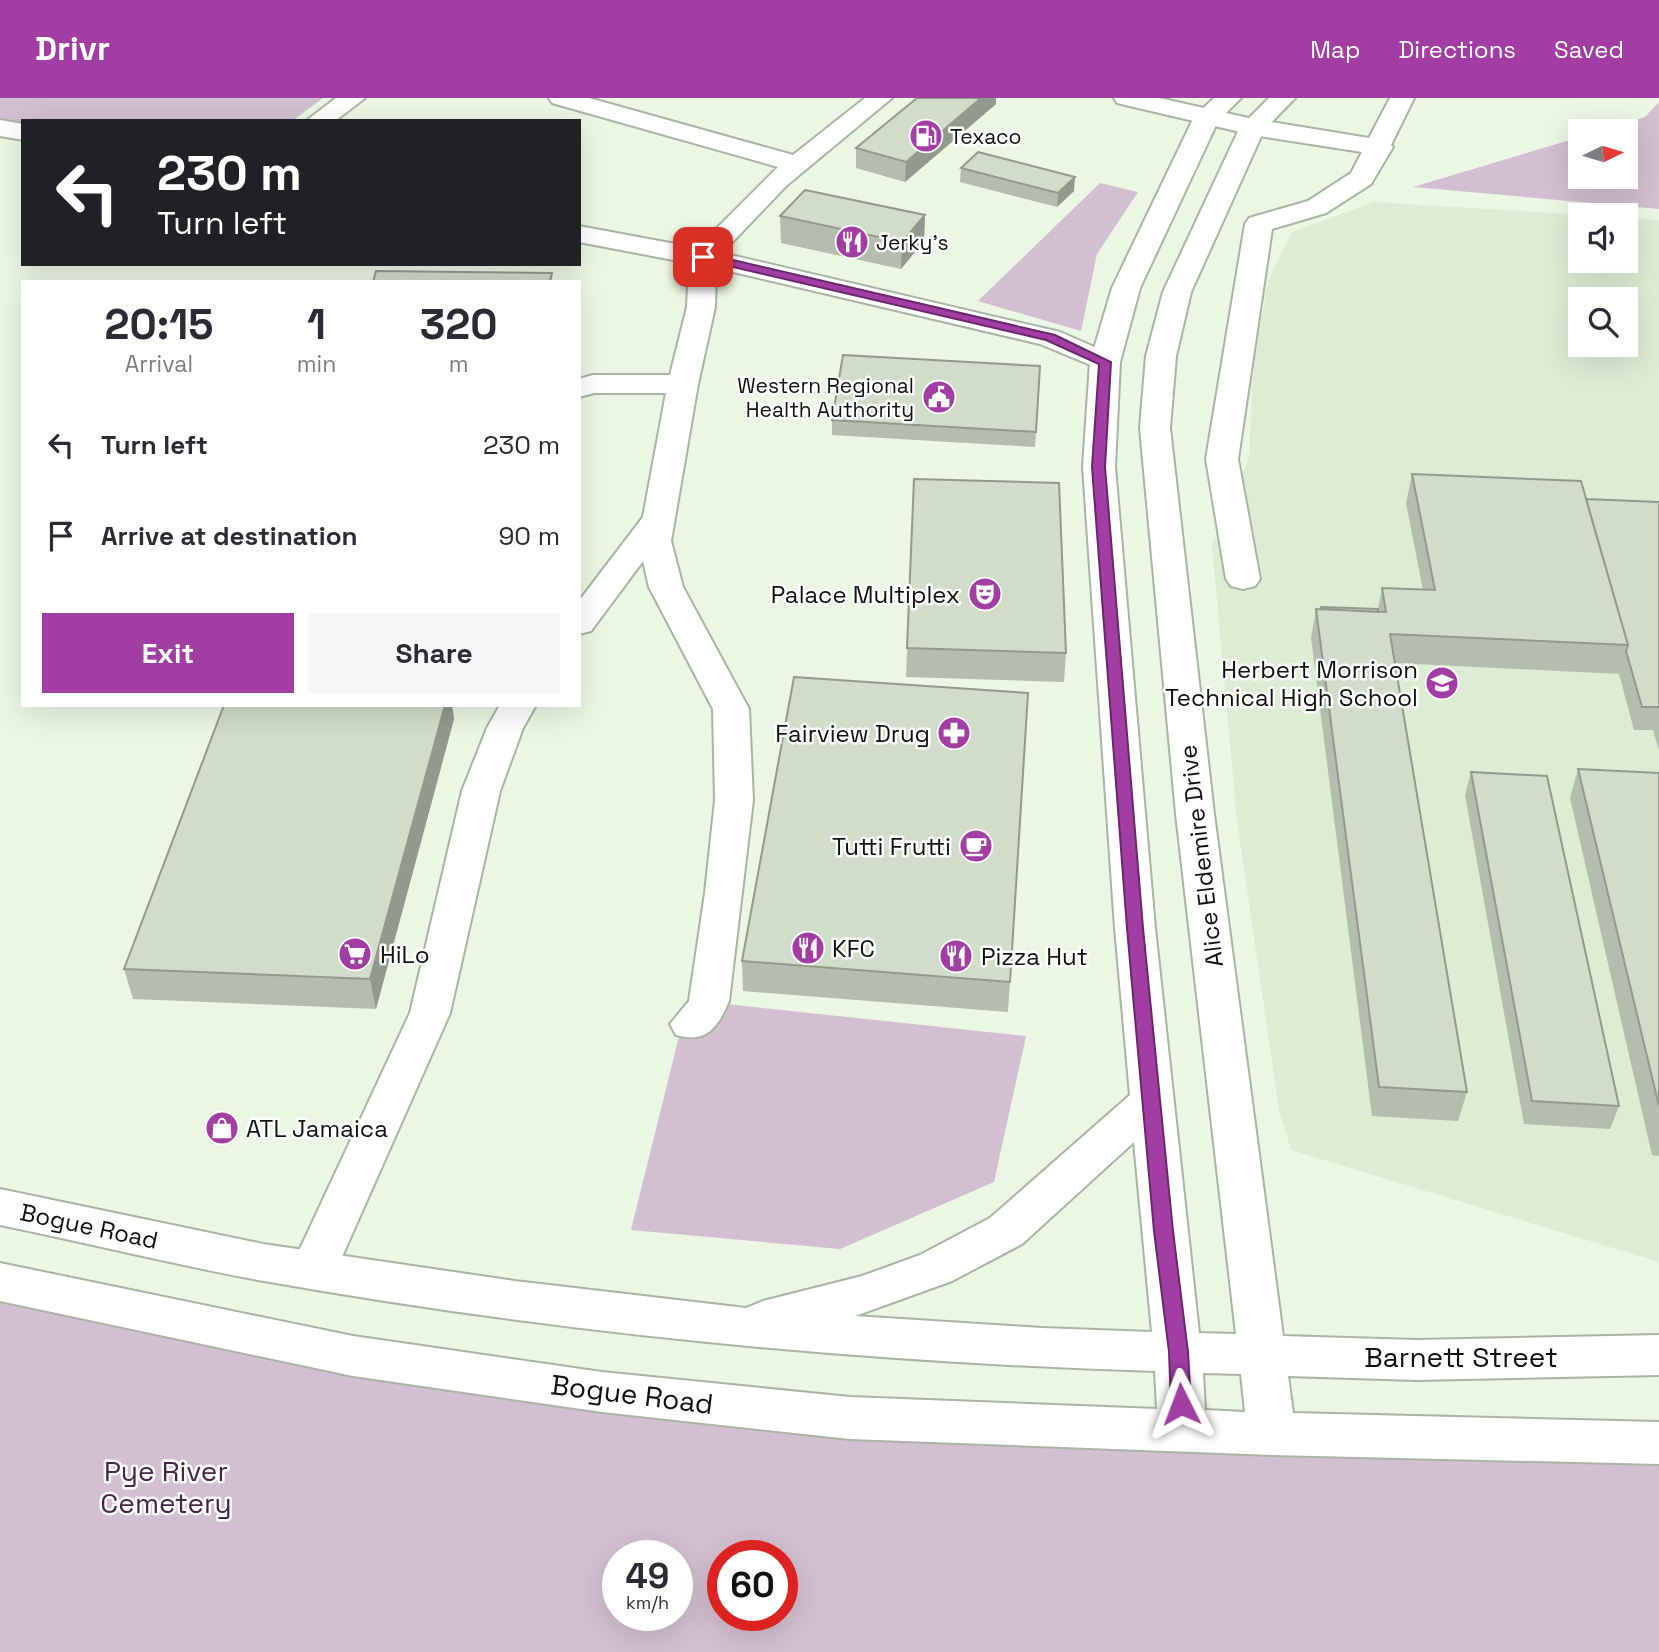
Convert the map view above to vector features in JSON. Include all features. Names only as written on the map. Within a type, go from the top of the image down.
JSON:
[{"type":"main road","points":[[321,119],[353,98]]},
{"type":"main road","points":[[561,98],[797,164]]},
{"type":"main road","points":[[691,1024],[703,1014],[709,1001],[724,893],[734,800],[731,709],[666,587],[655,541],[683,384],[701,307],[703,257],[777,180],[880,98]]},
{"type":"main road","points":[[1126,98],[1218,108],[1253,127],[1380,147]]},
{"type":"main road","name":"Alice Eldemire Drive","points":[[1272,1434],[1195,814],[1155,428],[1161,356],[1177,292],[1253,127],[1283,98]]},
{"type":"main road","points":[[1243,579],[1222,459],[1259,224],[1317,207],[1362,178],[1380,147],[1402,98]]},
{"type":"main road","points":[[1182,1430],[1178,1352],[1134,914],[1099,467],[1105,362],[1126,288],[1218,108]]},
{"type":"main road","points":[[0,128],[21,132]]},
{"type":"main road","points":[[581,234],[703,257],[1050,338],[1105,362]]},
{"type":"main road","points":[[581,387],[593,384],[683,384]]},
{"type":"main road","points":[[581,618],[590,590],[657,521]]},
{"type":"main road","points":[[314,1268],[430,1013],[481,791],[505,728],[517,707]]},
{"type":"main road","points":[[734,1327],[865,1294],[936,1268],[1006,1231],[1152,1100]]},
{"type":"main road","name":"Bogue Road","points":[[0,1207],[263,1262],[515,1300],[734,1327],[1028,1348],[1263,1353]]},
{"type":"main road","name":"Bogue Road","points":[[0,1282],[353,1356],[602,1392],[850,1418],[1272,1434]]},
{"type":"main road","name":"Barnett Street","points":[[1263,1353],[1416,1360],[1659,1354]]},
{"type":"main road","points":[[1272,1434],[1659,1443]]},
{"type":"shaded area","name":"Herbert Morrison Technical High School","points":[[1374,202],[1568,214],[1568,273],[1638,273],[1638,219],[1659,220],[1659,1262],[1291,1150],[1279,1109],[1237,821],[1212,544],[1249,457],[1253,367],[1268,281],[1292,232]]},
{"type":"green space","points":[[0,98],[323,98],[295,119],[21,119],[21,128],[0,125]]},
{"type":"green space","points":[[1659,102],[1659,209],[1638,207],[1638,203],[1592,203],[1413,187],[1568,141],[1568,189],[1638,189],[1638,119],[1645,117]]},
{"type":"green space","points":[[1100,183],[1138,192],[1097,254],[1081,331],[978,301]]},
{"type":"green space","points":[[688,1000],[1026,1036],[994,1182],[840,1249],[631,1230]]},
{"type":"green space","name":"Pye River Cemetery","points":[[0,1284],[602,1392],[1659,1443],[1659,1652],[0,1652]]},
{"type":"building","points":[[917,98],[981,98],[906,162],[856,148]]},
{"type":"building","points":[[978,152],[1075,177],[1058,193],[961,168]]},
{"type":"building","points":[[805,190],[925,215],[902,242],[780,216]]},
{"type":"building","points":[[376,271],[552,273],[550,280],[374,280]]},
{"type":"building","points":[[843,355],[1040,366],[1036,432],[832,420]]},
{"type":"building","points":[[1412,474],[1581,481],[1628,645],[1390,634],[1467,1092],[1379,1087],[1316,609],[1386,612],[1382,588],[1435,590]]},
{"type":"building","name":"Palace Multiplex","points":[[914,479],[1059,483],[1066,653],[907,648]]},
{"type":"building","points":[[1586,499],[1659,502],[1659,707],[1642,707],[1626,651],[1628,645]]},
{"type":"building","points":[[1321,607],[1378,609],[1378,612],[1322,609]]},
{"type":"building","points":[[794,677],[1028,693],[1010,982],[742,961]]},
{"type":"building","points":[[223,707],[444,707],[370,979],[124,969]]},
{"type":"building","points":[[1578,769],[1659,773],[1659,1106]]},
{"type":"building","points":[[1471,772],[1547,776],[1619,1106],[1532,1101]]},
{"type":"place","name":"Texaco","points":[[926,136]]},
{"type":"place","name":"Jerky's","points":[[852,242]]},
{"type":"place","name":"Western Regional Health Authority","points":[[939,397]]},
{"type":"place","name":"Palace Multiplex","points":[[985,594]]},
{"type":"place","name":"Herbert Morrison Technical High School","points":[[1442,683]]},
{"type":"place","name":"Fairview Drug","points":[[954,733]]},
{"type":"place","name":"Tutti Frutti","points":[[976,846]]},
{"type":"place","name":"KFC","points":[[808,948]]},
{"type":"place","name":"HiLo","points":[[355,954]]},
{"type":"place","name":"Pizza Hut","points":[[956,956]]},
{"type":"place","name":"ATL Jamaica","points":[[222,1128]]},
{"type":"route","points":[[703,257],[1050,338],[1105,362],[1099,467],[1135,928],[1181,1404]]}]
